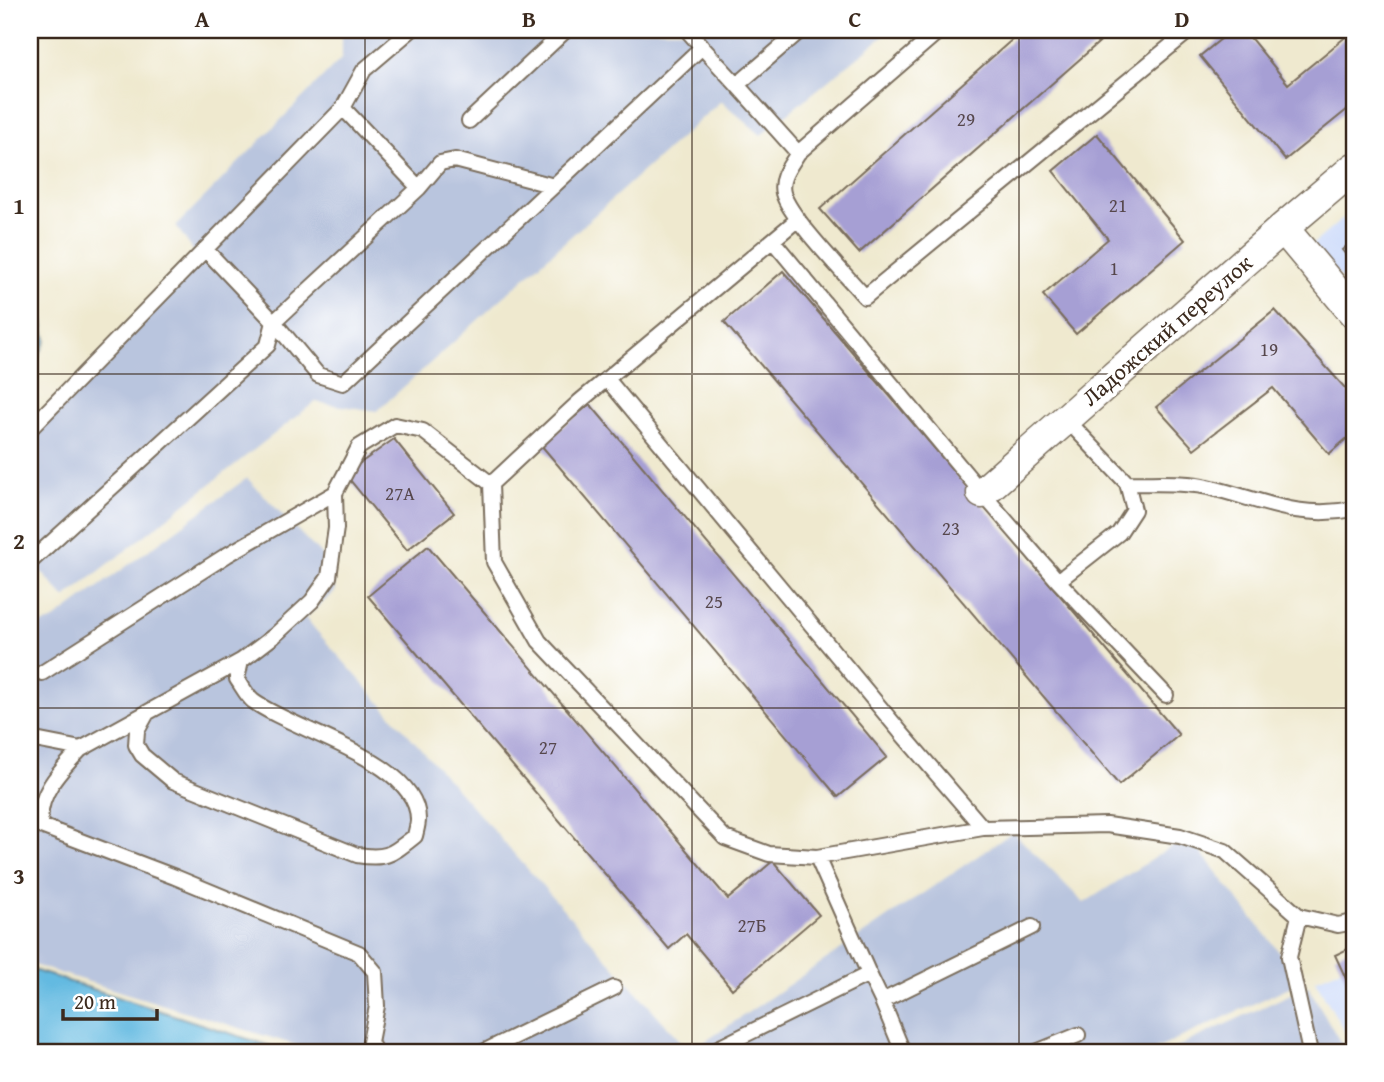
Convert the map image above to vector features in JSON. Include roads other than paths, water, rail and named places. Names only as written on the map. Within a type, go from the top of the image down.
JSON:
[{"type":"street","name":"Ладожский переулок","points":[[982,493],[1354,168]]},
{"type":"street","points":[[1283,228],[1354,313]]},
{"type":"lane","points":[[30,429],[343,108],[364,70],[411,30]]},
{"type":"lane","points":[[469,121],[566,30]]},
{"type":"lane","points":[[687,30],[798,153]]},
{"type":"lane","points":[[737,85],[801,30]]},
{"type":"lane","points":[[940,30],[798,153],[784,175],[783,193],[798,219],[865,297],[1190,30]]},
{"type":"lane","points":[[205,249],[274,322],[317,375],[343,383],[702,47]]},
{"type":"lane","points":[[343,108],[419,188]]},
{"type":"lane","points":[[30,562],[268,345],[274,322],[419,188],[440,163],[456,160],[554,186]]},
{"type":"lane","points":[[491,484],[607,379],[798,219]]},
{"type":"lane","points":[[773,241],[1058,581],[1166,695]]},
{"type":"lane","points":[[607,379],[983,828]]},
{"type":"lane","points":[[1058,581],[1119,533],[1134,510],[1127,483],[1066,419]]},
{"type":"lane","points":[[375,1052],[370,1042],[377,1006],[375,972],[359,953],[175,877],[41,826],[34,819],[61,770],[81,748],[241,662],[302,610],[329,577],[336,528],[335,493],[359,447],[396,425],[423,431],[491,484],[494,562],[539,641],[725,838],[769,854],[817,857],[983,828],[1107,825],[1180,836],[1225,851],[1299,916],[1338,925],[1354,922]]},
{"type":"lane","points":[[1127,483],[1204,486],[1297,512],[1329,514],[1354,509]]},
{"type":"lane","points":[[42,673],[227,555],[335,493]]},
{"type":"lane","points":[[147,712],[137,731],[136,745],[142,755],[173,781],[357,855],[374,858],[389,856],[415,836],[419,819],[415,806],[406,789],[392,773],[251,700],[237,679],[241,662]]},
{"type":"lane","points":[[30,738],[81,748]]},
{"type":"lane","points":[[817,857],[903,1052]]},
{"type":"lane","points":[[1299,916],[1290,957],[1310,1052]]},
{"type":"lane","points":[[882,1001],[1032,927]]},
{"type":"lane","points":[[710,1052],[869,974]]},
{"type":"lane","points":[[483,1052],[614,988]]},
{"type":"lane","points":[[1037,1052],[1078,1035]]},
{"type":"water","points":[[30,281],[38,297],[46,340],[30,375]]},
{"type":"water","points":[[30,969],[276,1048],[285,1052],[30,1052]]}]
